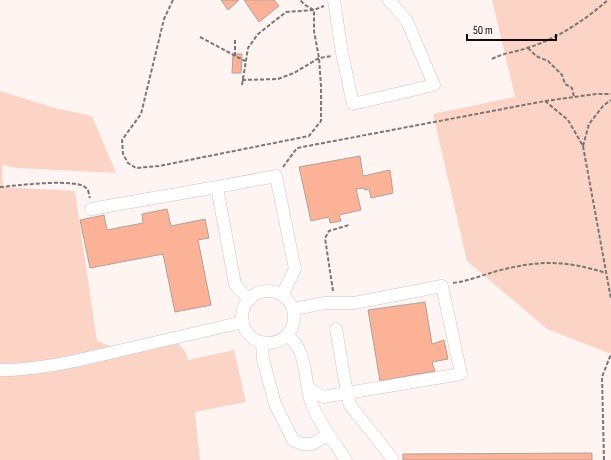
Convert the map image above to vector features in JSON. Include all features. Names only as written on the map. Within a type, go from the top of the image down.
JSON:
[{"type":"lane","points":[[334,1],[342,53],[353,104],[434,85],[406,21],[389,0]]},
{"type":"lane","points":[[91,210],[276,176],[295,269],[282,295]]},
{"type":"lane","points":[[217,186],[235,284],[249,300]]},
{"type":"lane","points":[[293,309],[325,303],[354,303],[442,286],[461,374],[323,397],[308,388]]},
{"type":"lane","points":[[265,291],[282,295],[289,301],[293,309],[294,323],[288,335],[276,342],[262,342],[255,340],[245,329],[243,322],[244,310],[249,300],[256,294],[265,291]]},
{"type":"lane","points":[[0,370],[21,370],[67,363],[243,322]]},
{"type":"lane","points":[[336,329],[350,405],[392,458]]},
{"type":"lane","points":[[288,335],[296,342],[301,354],[311,402],[328,435],[346,460]]},
{"type":"lane","points":[[262,342],[263,359],[275,404],[293,440],[302,444],[312,444],[328,435]]},
{"type":"path","points":[[173,0],[164,19],[142,114],[122,140],[123,154],[128,163],[136,168],[159,166],[309,136],[321,121],[321,86],[319,58],[314,31],[314,10]]},
{"type":"path","points":[[300,0],[305,6],[314,10]]},
{"type":"path","points":[[492,59],[528,48],[553,38],[589,16],[608,0]]},
{"type":"path","points":[[242,85],[248,48],[258,34],[286,12],[314,10],[334,1]]},
{"type":"path","points":[[200,37],[245,61]]},
{"type":"path","points":[[235,40],[235,56]]},
{"type":"path","points":[[528,48],[536,56],[548,61],[562,75],[565,84],[572,88],[574,96]]},
{"type":"path","points":[[242,80],[278,79],[294,73],[319,58],[342,53]]},
{"type":"path","points":[[276,176],[297,148],[574,96],[611,94]]},
{"type":"path","points":[[583,146],[589,124],[602,106],[611,100]]},
{"type":"path","points":[[545,102],[568,120],[583,146],[611,299]]},
{"type":"path","points":[[0,187],[53,182],[73,183],[87,189],[91,210]]},
{"type":"path","points":[[335,303],[325,238],[330,231],[349,225]]},
{"type":"path","points":[[442,286],[498,271],[546,262],[573,265],[606,274]]},
{"type":"path","points":[[604,460],[602,377],[611,354]]},
{"type":"shaded area","points":[[492,0],[611,0],[611,354],[547,329],[467,261],[433,114],[515,97]]},
{"type":"shaded area","points":[[0,91],[55,108],[92,116],[116,173],[16,168],[2,165],[3,187],[75,191],[97,341],[113,347],[174,338],[186,353],[188,360],[234,350],[246,402],[195,412],[200,460],[0,460]]},
{"type":"building","points":[[221,0],[239,0],[228,10]]},
{"type":"building","points":[[244,0],[274,0],[279,6],[259,22]]},
{"type":"building","points":[[233,54],[242,54],[241,73],[232,73]]},
{"type":"building","points":[[360,156],[363,176],[390,170],[393,193],[371,198],[369,189],[356,189],[361,210],[339,215],[341,221],[330,223],[329,217],[311,221],[299,167]]},
{"type":"building","points":[[167,209],[171,226],[205,219],[209,238],[198,240],[211,305],[175,312],[163,254],[90,268],[80,220],[104,215],[107,230],[143,223],[142,214]]},
{"type":"building","points":[[425,302],[432,344],[444,340],[448,359],[432,362],[435,371],[380,381],[368,310]]},
{"type":"building","points":[[592,453],[592,460],[403,460],[403,454]]}]
